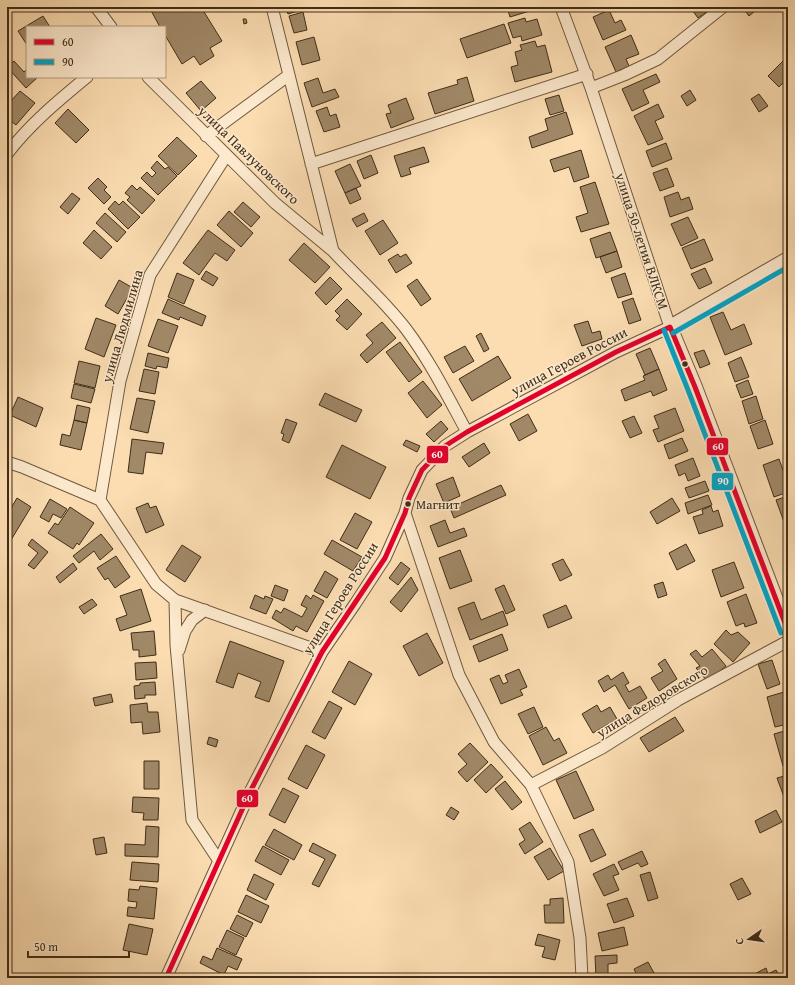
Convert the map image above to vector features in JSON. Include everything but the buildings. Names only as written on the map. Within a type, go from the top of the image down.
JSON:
[{"type":"street","points":[[96,7],[110,26]]},
{"type":"street","name":"улица Павлуновского","points":[[272,7],[333,251]]},
{"type":"street","name":"улица 50-летия ВЛКСМ","points":[[561,7],[592,88],[670,327],[695,387],[787,626]]},
{"type":"street","points":[[592,88],[658,59],[723,7]]},
{"type":"street","points":[[311,164],[587,74]]},
{"type":"street","points":[[206,136],[289,75]]},
{"type":"street","points":[[7,154],[50,106],[86,78]]},
{"type":"street","name":"улица Павлуновского","points":[[149,78],[275,203],[333,251],[381,299],[407,330],[436,374],[466,432]]},
{"type":"street","name":"улица Людмилина","points":[[100,500],[120,381],[150,275],[226,156]]},
{"type":"street","points":[[670,327],[788,259]]},
{"type":"street","name":"улица Героев России","points":[[166,978],[251,790],[322,652],[385,558],[422,470],[445,446],[466,432],[616,352],[670,327]]},
{"type":"street","points":[[7,462],[100,500],[156,584],[175,600],[322,652]]},
{"type":"street","points":[[405,513],[459,675],[494,742],[530,785],[568,862],[580,938],[582,978]]},
{"type":"street","points":[[175,600],[177,656],[192,820],[219,861]]},
{"type":"street","points":[[177,656],[185,631],[192,620],[205,610]]},
{"type":"street","name":"улица Федоровского","points":[[530,785],[602,748],[678,700],[788,641]]},
{"type":"transit line","name":"90","points":[[673,333],[788,267]]},
{"type":"transit line","name":"60","points":[[166,978],[251,790],[322,652],[385,558],[422,470],[445,446],[467,432],[616,352],[670,327],[695,387],[788,631]]},
{"type":"transit line","name":"90","points":[[664,330],[781,633]]},
{"type":"place","name":"Магнит","points":[[408,504]]}]
